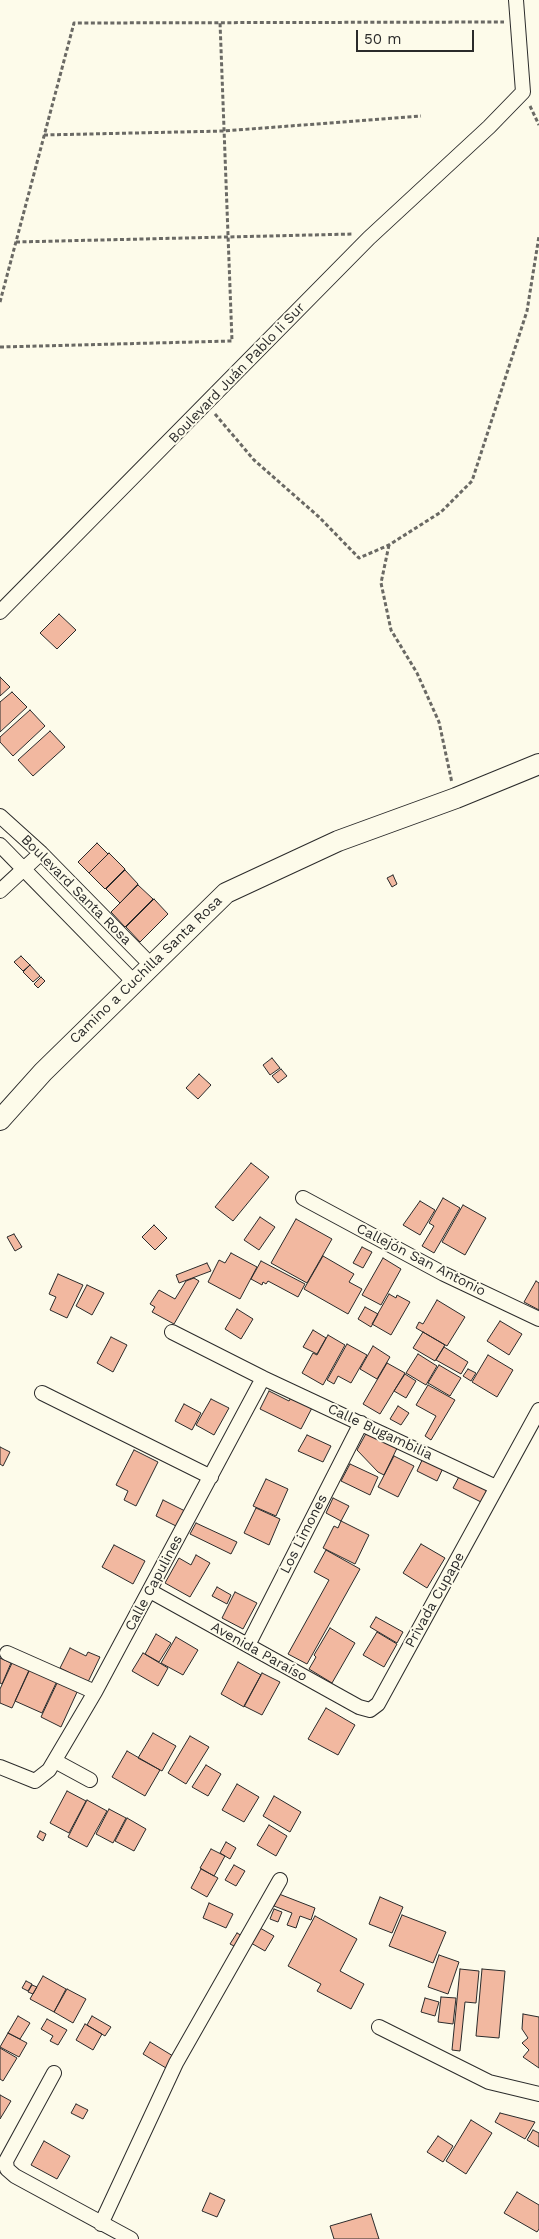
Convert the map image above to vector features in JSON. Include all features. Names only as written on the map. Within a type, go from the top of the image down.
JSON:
[{"type":"street","points":[[516,0],[523,92]]},
{"type":"street","name":"Boulevard Juán Pablo Ii Sur","points":[[0,612],[369,238],[477,138],[523,92]]},
{"type":"street","name":"Camino a Cuchilla Santa Rosa","points":[[0,1120],[43,1072],[226,893],[338,841],[456,798],[539,764]]},
{"type":"street","name":"Boulevard Santa Rosa","points":[[0,816],[41,853],[151,965]]},
{"type":"street","name":"Boulevard Santa Rosa","points":[[0,845],[134,982]]},
{"type":"street","points":[[0,892],[23,867],[41,853]]},
{"type":"street","name":"Callejón San Antonio","points":[[304,1198],[444,1274],[539,1319]]},
{"type":"street","name":"Calle Bugambilia","points":[[172,1332],[263,1378],[496,1487]]},
{"type":"street","name":"Calle Capulines","points":[[0,1767],[35,1781],[49,1770],[95,1692],[263,1378]]},
{"type":"street","points":[[42,1393],[210,1477]]},
{"type":"street","name":"Privada Cupape","points":[[370,1710],[378,1704],[539,1410]]},
{"type":"street","name":"Los Limones","points":[[248,1645],[361,1423]]},
{"type":"street","name":"Avenida Paraíso","points":[[150,1591],[359,1707],[370,1710]]},
{"type":"street","points":[[6,1653],[95,1692]]},
{"type":"street","points":[[55,1761],[90,1780]]},
{"type":"street","points":[[101,2224],[176,2063],[280,1880]]},
{"type":"street","points":[[379,2027],[489,2082],[539,2094]]},
{"type":"street","points":[[54,2072],[6,2161],[7,2169],[15,2176],[131,2239]]},
{"type":"path","points":[[0,347],[232,341],[220,22]]},
{"type":"path","points":[[0,302],[74,23],[517,22]]},
{"type":"path","points":[[523,92],[539,125]]},
{"type":"path","points":[[44,135],[224,131],[421,116]]},
{"type":"path","points":[[16,242],[358,234],[369,238]]},
{"type":"path","points":[[207,404],[254,460],[319,516],[359,558],[390,545],[441,512],[472,481],[526,311],[539,236]]},
{"type":"path","points":[[390,545],[381,583],[391,630],[417,673],[439,722],[456,798]]},
{"type":"building","points":[[59,614],[76,630],[57,649],[40,633]]},
{"type":"building","points":[[0,677],[10,687],[0,696]]},
{"type":"building","points":[[12,692],[27,707],[0,732],[0,702]]},
{"type":"building","points":[[30,710],[45,726],[13,756],[0,742],[0,737]]},
{"type":"building","points":[[50,731],[65,747],[33,776],[18,760]]},
{"type":"building","points":[[97,843],[108,854],[89,873],[78,862]]},
{"type":"building","points":[[109,853],[125,869],[105,889],[89,873]]},
{"type":"building","points":[[125,870],[138,884],[120,903],[106,889]]},
{"type":"building","points":[[393,875],[397,884],[392,887],[387,878]]},
{"type":"building","points":[[138,885],[153,899],[125,927],[111,912]]},
{"type":"building","points":[[154,899],[168,914],[140,942],[126,927]]},
{"type":"building","points":[[21,956],[30,965],[23,971],[14,962]]},
{"type":"building","points":[[30,965],[40,976],[33,982],[23,972]]},
{"type":"building","points":[[41,977],[45,981],[38,988],[34,984]]},
{"type":"building","points":[[272,1058],[280,1068],[270,1075],[263,1065]]},
{"type":"building","points":[[281,1069],[287,1076],[278,1083],[272,1076]]},
{"type":"building","points":[[199,1074],[211,1085],[198,1099],[186,1088]]},
{"type":"building","points":[[251,1163],[269,1177],[233,1221],[215,1207]]},
{"type":"building","points":[[443,1198],[460,1208],[434,1253],[422,1246],[434,1226],[429,1223]]},
{"type":"building","points":[[420,1201],[435,1210],[420,1235],[403,1225]]},
{"type":"building","points":[[463,1205],[486,1218],[465,1255],[442,1242]]},
{"type":"building","points":[[260,1217],[275,1227],[259,1250],[244,1240]]},
{"type":"building","points":[[296,1219],[332,1239],[307,1283],[271,1263]]},
{"type":"building","points":[[154,1225],[167,1238],[155,1250],[142,1237]]},
{"type":"building","points":[[14,1234],[22,1247],[15,1251],[7,1237]]},
{"type":"building","points":[[362,1247],[372,1252],[363,1268],[353,1263]]},
{"type":"building","points":[[231,1253],[257,1267],[240,1299],[208,1282],[219,1260],[225,1263]]},
{"type":"building","points":[[323,1256],[354,1274],[349,1282],[362,1289],[348,1314],[304,1289]]},
{"type":"building","points":[[383,1258],[401,1269],[381,1305],[362,1295]]},
{"type":"building","points":[[261,1261],[305,1284],[298,1297],[268,1281],[266,1284],[263,1282],[262,1285],[251,1279]]},
{"type":"building","points":[[207,1263],[211,1271],[179,1283],[176,1275]]},
{"type":"building","points":[[58,1274],[83,1285],[67,1318],[50,1310],[56,1297],[49,1294]]},
{"type":"building","points":[[194,1278],[199,1281],[174,1324],[152,1312],[155,1307],[150,1304],[159,1290],[175,1299],[186,1281]]},
{"type":"building","points":[[536,1281],[539,1283],[539,1310],[524,1302]]},
{"type":"building","points":[[87,1285],[104,1293],[92,1315],[76,1306]]},
{"type":"building","points":[[389,1294],[396,1298],[397,1295],[410,1302],[391,1335],[372,1324]]},
{"type":"building","points":[[437,1300],[465,1317],[447,1346],[416,1328],[419,1322],[423,1324]]},
{"type":"building","points":[[365,1307],[378,1314],[371,1327],[358,1319]]},
{"type":"building","points":[[237,1309],[253,1319],[241,1339],[225,1329]]},
{"type":"building","points":[[500,1321],[522,1334],[509,1355],[487,1341]]},
{"type":"building","points":[[313,1330],[326,1338],[317,1354],[303,1347]]},
{"type":"building","points":[[423,1332],[445,1345],[435,1361],[413,1348]]},
{"type":"building","points":[[328,1335],[345,1345],[323,1385],[302,1373],[313,1353],[317,1355]]},
{"type":"building","points":[[111,1337],[127,1345],[113,1372],[97,1363]]},
{"type":"building","points":[[347,1344],[367,1355],[351,1383],[338,1376],[334,1384],[327,1380]]},
{"type":"building","points":[[373,1346],[390,1357],[377,1379],[360,1369]]},
{"type":"building","points":[[444,1347],[468,1362],[461,1374],[436,1360]]},
{"type":"building","points":[[418,1354],[437,1366],[426,1385],[406,1373]]},
{"type":"building","points":[[488,1355],[513,1370],[497,1397],[472,1382]]},
{"type":"building","points":[[387,1363],[405,1373],[380,1414],[363,1404]]},
{"type":"building","points":[[439,1365],[461,1378],[450,1396],[428,1383]]},
{"type":"building","points":[[468,1369],[476,1373],[471,1381],[463,1376]]},
{"type":"building","points":[[405,1374],[416,1381],[406,1398],[394,1391]]},
{"type":"building","points":[[428,1385],[455,1400],[431,1440],[425,1436],[436,1416],[416,1405]]},
{"type":"building","points":[[269,1391],[289,1401],[292,1396],[313,1406],[301,1429],[260,1409]]},
{"type":"building","points":[[211,1399],[229,1408],[214,1435],[196,1425]]},
{"type":"building","points":[[184,1404],[201,1413],[192,1430],[175,1421]]},
{"type":"building","points":[[398,1406],[409,1413],[401,1425],[390,1419]]},
{"type":"building","points":[[369,1428],[400,1442],[384,1475],[378,1472],[357,1450]]},
{"type":"building","points":[[307,1435],[331,1446],[323,1462],[298,1451]]},
{"type":"building","points":[[0,1447],[10,1452],[3,1466],[0,1464]]},
{"type":"building","points":[[134,1450],[158,1462],[136,1506],[124,1500],[128,1491],[116,1485]]},
{"type":"building","points":[[394,1456],[414,1466],[398,1497],[378,1487]]},
{"type":"building","points":[[424,1456],[444,1466],[437,1481],[417,1471]]},
{"type":"building","points":[[350,1464],[378,1477],[370,1495],[341,1481]]},
{"type":"building","points":[[461,1473],[489,1486],[481,1502],[453,1488]]},
{"type":"building","points":[[266,1479],[288,1489],[276,1516],[253,1506]]},
{"type":"building","points":[[333,1498],[349,1506],[341,1521],[326,1513]]},
{"type":"building","points":[[163,1500],[185,1511],[178,1527],[156,1516]]},
{"type":"building","points":[[256,1508],[280,1519],[269,1545],[244,1533]]},
{"type":"building","points":[[341,1521],[369,1535],[355,1564],[323,1548],[334,1526],[338,1528]]},
{"type":"building","points":[[196,1523],[237,1542],[231,1554],[190,1534]]},
{"type":"building","points":[[421,1544],[445,1558],[427,1588],[403,1573]]},
{"type":"building","points":[[114,1545],[145,1561],[133,1584],[102,1567]]},
{"type":"building","points":[[326,1550],[360,1569],[307,1664],[288,1654],[329,1580],[314,1572]]},
{"type":"building","points":[[196,1555],[210,1563],[190,1597],[165,1583],[179,1558],[191,1565]]},
{"type":"building","points":[[217,1587],[231,1595],[227,1604],[212,1596]]},
{"type":"building","points":[[235,1592],[257,1603],[243,1629],[222,1618]]},
{"type":"building","points":[[376,1617],[403,1632],[397,1643],[370,1627]]},
{"type":"building","points":[[330,1628],[355,1643],[332,1683],[309,1669],[316,1657],[314,1655]]},
{"type":"building","points":[[377,1632],[397,1644],[384,1667],[363,1655]]},
{"type":"building","points":[[156,1634],[171,1643],[159,1662],[145,1654]]},
{"type":"building","points":[[176,1637],[198,1650],[183,1675],[161,1663]]},
{"type":"building","points":[[70,1648],[86,1656],[88,1652],[100,1657],[88,1682],[60,1668]]},
{"type":"building","points":[[143,1653],[168,1668],[158,1686],[132,1671]]},
{"type":"building","points":[[0,1658],[11,1663],[2,1684],[0,1683]]},
{"type":"building","points":[[13,1661],[30,1669],[12,1708],[0,1703],[0,1689]]},
{"type":"building","points":[[238,1662],[261,1675],[244,1707],[221,1694]]},
{"type":"building","points":[[30,1668],[57,1681],[42,1713],[15,1701]]},
{"type":"building","points":[[262,1673],[280,1682],[262,1715],[244,1706]]},
{"type":"building","points":[[58,1681],[78,1690],[61,1727],[41,1717]]},
{"type":"building","points":[[326,1708],[355,1725],[338,1755],[308,1739]]},
{"type":"building","points":[[153,1733],[176,1746],[162,1771],[138,1758]]},
{"type":"building","points":[[190,1736],[209,1747],[186,1784],[168,1773]]},
{"type":"building","points":[[127,1751],[160,1770],[145,1796],[112,1777]]},
{"type":"building","points":[[206,1765],[221,1774],[208,1796],[192,1787]]},
{"type":"building","points":[[237,1784],[259,1797],[244,1822],[222,1810]]},
{"type":"building","points":[[67,1791],[86,1801],[69,1833],[50,1823]]},
{"type":"building","points":[[274,1796],[301,1812],[290,1832],[263,1816]]},
{"type":"building","points":[[87,1800],[107,1811],[87,1847],[68,1837]]},
{"type":"building","points":[[109,1809],[126,1818],[113,1843],[96,1834]]},
{"type":"building","points":[[127,1818],[146,1829],[134,1851],[115,1841]]},
{"type":"building","points":[[269,1825],[287,1836],[276,1856],[257,1845]]},
{"type":"building","points":[[40,1831],[46,1834],[43,1841],[37,1837]]},
{"type":"building","points":[[226,1842],[236,1848],[230,1859],[220,1853]]},
{"type":"building","points":[[211,1849],[225,1856],[214,1876],[200,1868]]},
{"type":"building","points":[[234,1865],[245,1871],[236,1886],[225,1880]]},
{"type":"building","points":[[201,1869],[218,1878],[207,1897],[191,1888]]},
{"type":"building","points":[[279,1894],[315,1908],[311,1920],[300,1916],[296,1928],[287,1925],[292,1913],[274,1906]]},
{"type":"building","points":[[380,1897],[403,1907],[392,1933],[369,1924]]},
{"type":"building","points":[[209,1903],[233,1914],[226,1928],[203,1918]]},
{"type":"building","points":[[274,1909],[282,1912],[278,1922],[270,1919]]},
{"type":"building","points":[[402,1915],[446,1932],[433,1963],[389,1946]]},
{"type":"building","points":[[315,1916],[357,1939],[340,1971],[364,1984],[351,2009],[317,1991],[321,1984],[288,1966]]},
{"type":"building","points":[[260,1928],[274,1936],[265,1951],[251,1943]]},
{"type":"building","points":[[237,1933],[244,1937],[238,1948],[230,1944]]},
{"type":"building","points":[[439,1955],[459,1962],[448,1994],[428,1987]]},
{"type":"building","points":[[460,1969],[479,1971],[476,2003],[465,2002],[460,2051],[452,2050]]},
{"type":"building","points":[[482,1969],[505,1971],[499,2038],[476,2036]]},
{"type":"building","points":[[43,1976],[66,1989],[54,2012],[30,1999]]},
{"type":"building","points":[[26,1981],[32,1984],[28,1991],[22,1988]]},
{"type":"building","points":[[32,1985],[37,1987],[33,1994],[28,1992]]},
{"type":"building","points":[[67,1989],[86,1999],[73,2023],[54,2012]]},
{"type":"building","points":[[441,1997],[456,1998],[453,2024],[438,2022]]},
{"type":"building","points":[[425,1998],[439,2002],[435,2016],[421,2012]]},
{"type":"building","points":[[523,2014],[539,2017],[539,2068],[523,2057],[529,2050],[522,2043],[528,2038],[522,2029]]},
{"type":"building","points":[[18,2016],[30,2023],[20,2039],[8,2033]]},
{"type":"building","points":[[92,2016],[111,2027],[105,2036],[87,2025]]},
{"type":"building","points":[[47,2019],[67,2030],[58,2045],[50,2041],[53,2036],[41,2029]]},
{"type":"building","points":[[85,2024],[102,2034],[93,2050],[76,2040]]},
{"type":"building","points":[[8,2033],[27,2043],[19,2057],[0,2047]]},
{"type":"building","points":[[150,2042],[173,2056],[166,2068],[143,2054]]},
{"type":"building","points":[[0,2048],[17,2058],[3,2081],[0,2079]]},
{"type":"building","points":[[0,2095],[11,2101],[0,2119]]},
{"type":"building","points":[[76,2104],[88,2110],[83,2119],[71,2113]]},
{"type":"building","points":[[500,2113],[535,2122],[525,2139],[495,2122]]},
{"type":"building","points":[[471,2120],[492,2133],[466,2174],[446,2161]]},
{"type":"building","points":[[533,2130],[539,2133],[539,2147],[527,2140]]},
{"type":"building","points":[[438,2136],[453,2146],[443,2162],[427,2152]]},
{"type":"building","points":[[44,2141],[70,2156],[57,2179],[31,2165]]},
{"type":"building","points":[[517,2192],[539,2205],[539,2229],[537,2232],[504,2213]]},
{"type":"building","points":[[210,2193],[225,2200],[217,2217],[202,2211]]},
{"type":"building","points":[[371,2214],[379,2239],[334,2239],[330,2226]]}]
